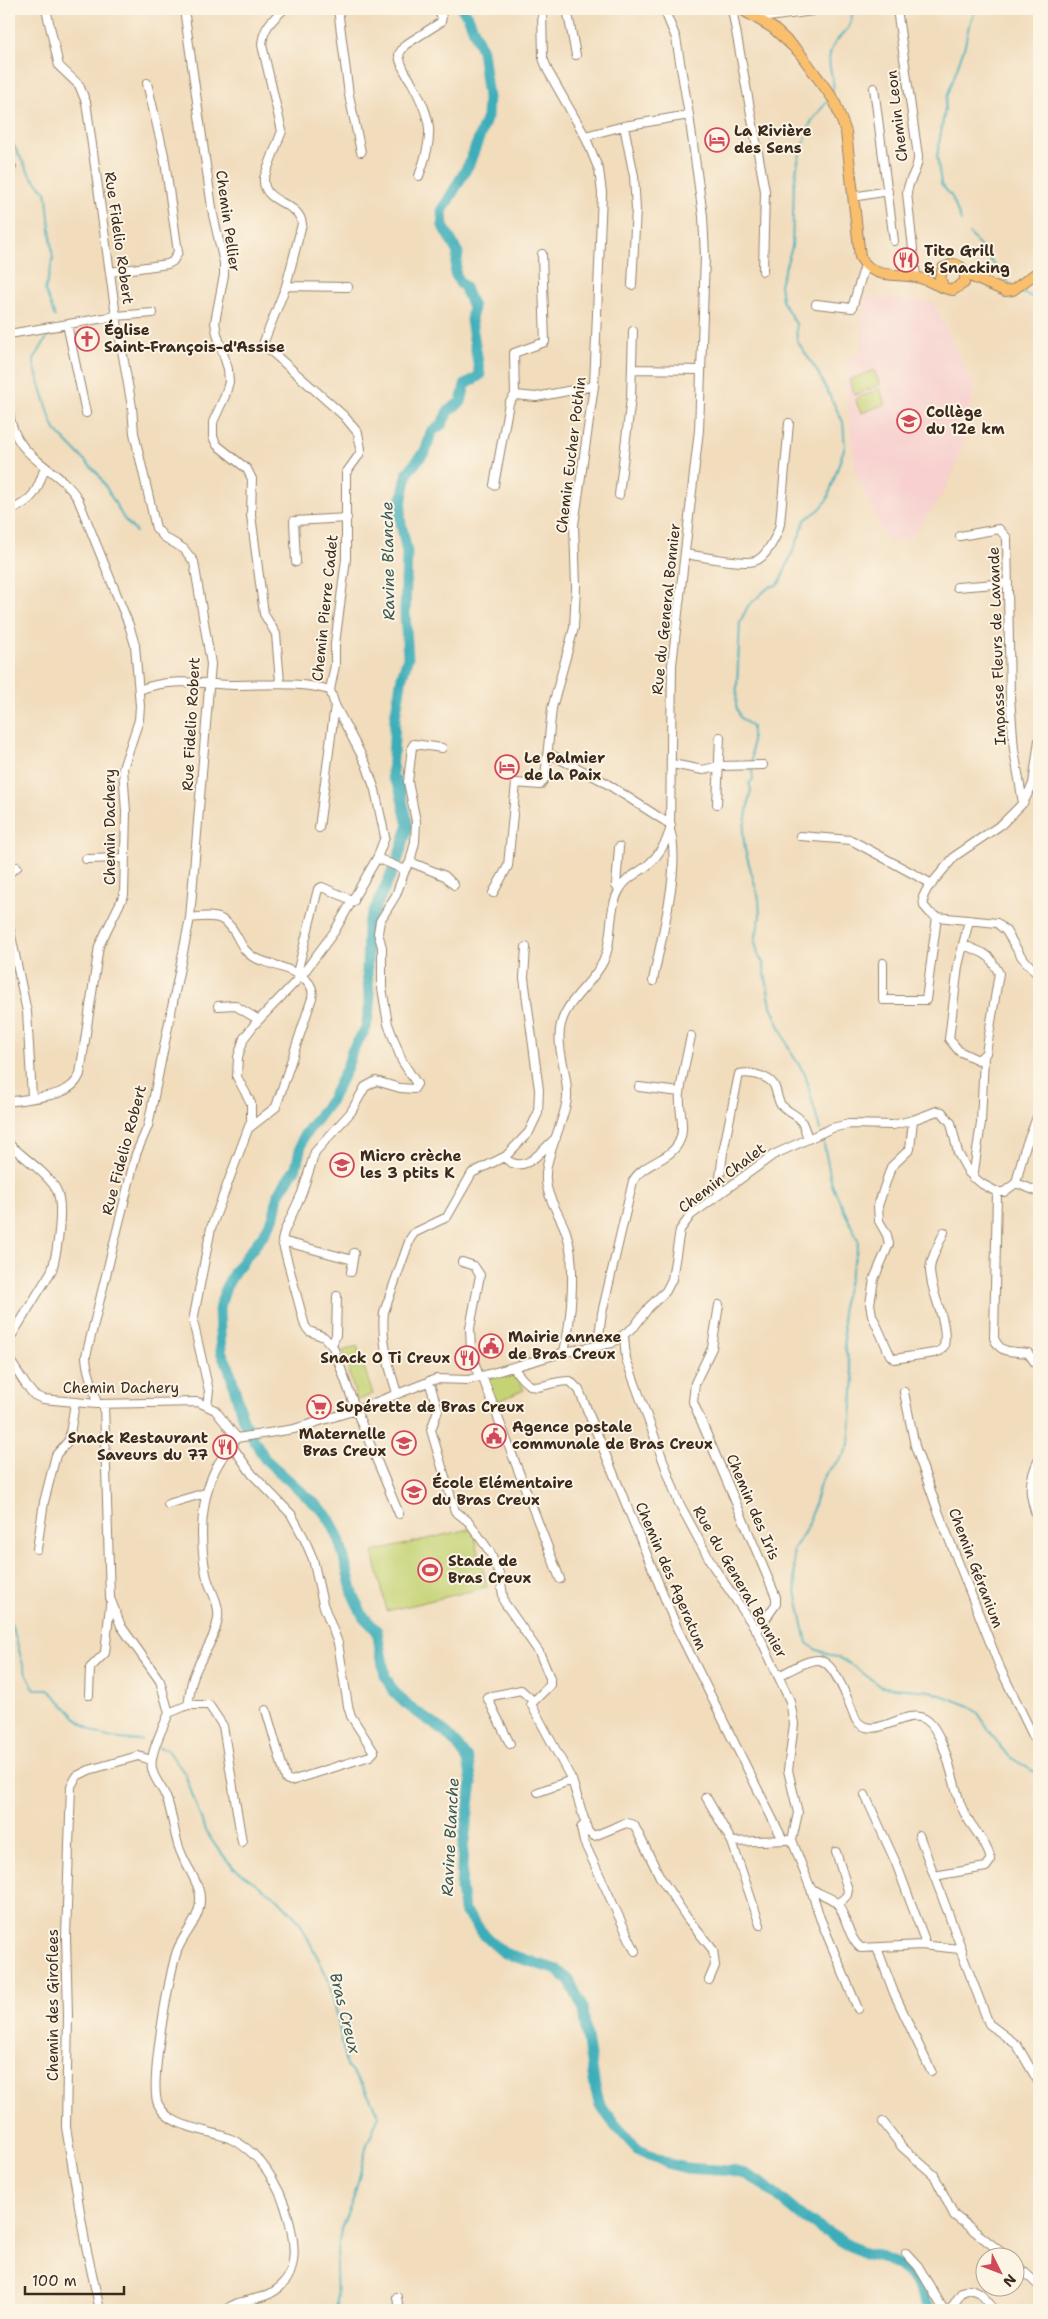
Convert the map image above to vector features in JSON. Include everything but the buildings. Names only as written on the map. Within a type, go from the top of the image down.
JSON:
[{"type":"main road","points":[[741,9],[760,18],[799,52],[834,100],[846,132],[860,257],[865,265],[880,275],[917,278],[954,290],[965,279]]},
{"type":"main road","points":[[917,278],[954,264],[961,267],[965,279]]},
{"type":"main road","points":[[941,270],[940,278],[943,286]]},
{"type":"main road","points":[[965,279],[987,284],[1005,291],[1020,285],[1039,271]]},
{"type":"street","name":"Rue Fidelio Robert","points":[[46,9],[59,66],[79,85],[84,96],[116,316],[132,407],[134,433],[156,528],[164,537],[184,549],[194,562],[211,664],[190,918],[148,1126],[136,1154],[86,1356],[86,1369],[100,1404],[110,1598]]},
{"type":"street","name":"Chemin Pellier","points":[[184,9],[213,215],[224,263],[224,275],[215,322],[228,369],[229,382],[213,422],[213,437],[217,445],[247,469],[252,479],[251,515],[264,614],[276,634],[280,682]]},
{"type":"street","name":"Chemin Pierre Cadet","points":[[207,1406],[209,1391],[193,1321],[211,1228],[249,1128],[251,1103],[238,1080],[236,1069],[244,1038],[334,932],[378,858],[385,837],[375,790],[366,764],[335,705],[330,690],[335,665],[335,644],[346,559],[346,473],[359,455],[361,444],[358,433],[344,416],[263,344],[286,286],[302,224],[302,218],[296,210],[270,196],[264,185],[264,178],[282,131],[262,45],[266,28],[284,9]]},
{"type":"street","points":[[338,9],[349,95],[362,152]]},
{"type":"street","points":[[419,176],[430,143],[428,118],[424,105],[402,65],[399,54],[405,45],[441,22],[442,17],[436,9]]},
{"type":"street","name":"Chemin Eucher Pothin","points":[[493,892],[508,866],[516,783],[540,785],[544,783],[552,708],[574,628],[576,587],[574,525],[594,386],[602,193],[599,170],[585,136],[548,71],[543,58],[542,9]]},
{"type":"street","points":[[567,9],[576,55]]},
{"type":"street","name":"Rue du General Bonnier","points":[[620,889],[628,879],[656,857],[663,849],[670,828],[672,665],[699,430],[705,256],[704,216],[676,38],[664,9]]},
{"type":"street","points":[[732,9],[765,191],[764,272]]},
{"type":"street","name":"Chemin Leon","points":[[896,9],[918,156],[918,165],[908,186],[907,193],[917,278]]},
{"type":"street","points":[[760,18],[813,11]]},
{"type":"street","points":[[110,272],[168,264],[173,261],[178,252],[164,155],[147,83]]},
{"type":"street","points":[[874,88],[894,241]]},
{"type":"street","points":[[585,136],[624,126],[689,115]]},
{"type":"street","points":[[624,126],[634,176],[632,284]]},
{"type":"street","points":[[853,197],[888,192]]},
{"type":"street","points":[[494,485],[509,403],[515,395],[514,354],[544,342],[542,254]]},
{"type":"street","points":[[816,304],[852,308],[865,265]]},
{"type":"street","points":[[286,286],[348,287]]},
{"type":"street","points":[[9,334],[116,316],[153,313]]},
{"type":"street","points":[[67,324],[86,413]]},
{"type":"street","points":[[619,495],[626,447],[633,331]]},
{"type":"street","points":[[632,369],[701,370]]},
{"type":"street","points":[[515,395],[536,397],[594,386]]},
{"type":"street","name":"Chemin Dachery","points":[[9,412],[10,426],[20,443],[45,468],[68,486],[78,499],[129,625],[135,646],[139,690],[139,720],[123,768],[126,797],[124,895],[99,946],[83,1066],[78,1079],[69,1090],[9,1102]]},
{"type":"street","points":[[685,554],[750,562],[762,557],[776,535],[780,524],[789,423]]},
{"type":"street","points":[[9,511],[29,501],[37,489],[45,468]]},
{"type":"street","name":"Chemin Pierre Cadet","points":[[296,562],[294,521],[347,518]]},
{"type":"street","name":"Impasse Fleurs de Lavande","points":[[960,536],[999,530],[1005,534],[1010,697],[1014,750],[1023,803]]},
{"type":"street","points":[[957,587],[1008,583]]},
{"type":"street","points":[[139,690],[154,684],[168,682],[235,685],[280,682],[312,685],[330,690]]},
{"type":"street","points":[[319,828],[335,705]]},
{"type":"street","points":[[717,804],[720,737]]},
{"type":"street","points":[[1039,740],[1033,784],[1023,803],[1002,824],[955,856],[923,897],[924,906],[937,917],[992,922],[1001,926],[1021,956],[1039,976]]},
{"type":"street","points":[[399,1514],[356,1410],[332,1345],[304,1326],[282,1241],[302,1193],[315,1152],[351,1112],[365,1087],[376,1081],[400,1088],[414,1089],[417,1084],[402,1061],[388,1024],[382,988],[382,947],[378,933],[380,921],[396,895],[416,842],[416,821],[408,782],[412,747],[414,744],[442,748]]},
{"type":"street","points":[[548,753],[601,780],[670,828],[674,842],[675,864],[653,981]]},
{"type":"street","points":[[672,764],[704,770],[718,766],[760,765]]},
{"type":"street","points":[[800,836],[851,840],[932,884]]},
{"type":"street","points":[[564,1352],[570,1315],[569,1251],[567,1234],[546,1180],[564,1114],[567,1091],[560,1042],[560,1026],[566,1011],[604,962],[620,889],[616,886],[619,847]]},
{"type":"street","points":[[86,859],[124,858]]},
{"type":"street","points":[[378,858],[405,870]]},
{"type":"street","points":[[410,862],[445,876],[454,885]]},
{"type":"street","points":[[9,873],[17,867]]},
{"type":"street","points":[[299,974],[318,889],[322,887],[354,901]]},
{"type":"street","points":[[883,963],[883,1000],[926,1000],[937,917]]},
{"type":"street","points":[[190,918],[219,918],[234,929],[239,944],[252,957],[299,974],[313,993],[276,1107],[249,1128]]},
{"type":"street","points":[[969,920],[958,966],[949,1039],[955,1048],[974,1060],[984,1056]]},
{"type":"street","points":[[9,926],[26,1012],[32,1097]]},
{"type":"street","points":[[964,945],[990,958],[999,973],[984,1056],[981,1123],[974,1178]]},
{"type":"street","points":[[397,1394],[391,1376],[382,1324],[384,1312],[410,1238],[414,1233],[447,1217],[472,1173],[506,1156],[529,1132],[538,1112],[539,1090],[527,983],[524,978],[526,947]]},
{"type":"street","points":[[218,1006],[230,1004],[259,1020]]},
{"type":"street","points":[[603,1345],[599,1335],[602,1313],[631,1188],[638,1173],[670,1152],[679,1142],[682,1124],[680,1092],[691,1036]]},
{"type":"street","points":[[718,1195],[719,1175],[735,1084],[739,1074],[760,1076],[773,1083],[781,1105],[799,1116],[810,1138]]},
{"type":"street","points":[[639,1087],[680,1092]]},
{"type":"street","name":"Chemin Chalet","points":[[239,1438],[263,1436],[294,1429],[356,1410],[429,1381],[443,1378],[462,1381],[564,1352],[612,1343],[624,1336],[666,1291],[672,1279],[680,1230],[684,1223],[718,1195],[773,1155],[832,1128],[849,1124],[893,1125],[937,1111],[946,1115],[951,1123],[963,1164],[974,1178],[997,1192]]},
{"type":"street","points":[[1039,1112],[1024,1150],[1016,1183],[1004,1192],[997,1192],[994,1338],[998,1346],[1007,1352],[1028,1353],[1039,1368]]},
{"type":"street","points":[[913,1120],[910,1149],[890,1167],[878,1206],[879,1221],[887,1235],[889,1244],[874,1279],[870,1304],[872,1315],[890,1355],[898,1360],[940,1351],[944,1346],[943,1321],[930,1269],[932,1259],[944,1232]]},
{"type":"street","points":[[506,1156],[510,1162],[521,1163],[533,1160],[556,1138]]},
{"type":"street","points":[[9,1144],[54,1186],[60,1204],[55,1259],[52,1270],[9,1340]]},
{"type":"street","points":[[1016,1183],[1039,1192]]},
{"type":"street","points":[[282,1241],[354,1256],[351,1272]]},
{"type":"street","points":[[462,1262],[474,1266],[480,1275],[470,1328],[471,1350],[560,1579]]},
{"type":"street","points":[[332,1345],[336,1335],[337,1296]]},
{"type":"street","name":"Chemin des Iris","points":[[719,1305],[712,1348],[695,1383],[693,1402],[776,1598],[776,1604],[757,1632]]},
{"type":"street","name":"Rue du General Bonnier","points":[[624,1336],[626,1359],[678,1501],[713,1566],[757,1632],[790,1701],[794,1716],[788,1770],[798,1812],[792,1840]]},
{"type":"street","name":"Chemin Dachery","points":[[9,1358],[34,1395],[49,1400],[100,1404],[198,1402],[207,1406]]},
{"type":"street","name":"Chemin des Ageratum","points":[[513,1367],[530,1386],[537,1388],[570,1381],[579,1390],[677,1628],[782,1840]]},
{"type":"street","points":[[429,1381],[438,1410],[431,1430],[455,1511],[469,1522],[490,1552],[500,1576],[504,1602],[539,1652],[550,1678],[550,1685],[532,1700]]},
{"type":"street","name":"Chemin Géranium","points":[[904,1392],[915,1446],[938,1511],[1001,1670],[1039,1748]]},
{"type":"street","points":[[37,1549],[44,1502],[56,1455],[69,1440],[75,1403]]},
{"type":"street","points":[[188,1705],[193,1678],[211,1643],[218,1619],[218,1609],[207,1576],[202,1542],[205,1493],[232,1446],[239,1438],[215,1410],[207,1406]]},
{"type":"street","points":[[232,1446],[252,1474],[291,1514],[304,1538],[313,1560],[323,1604],[338,1643],[351,1716],[374,1752],[370,1756],[291,1781],[286,1780],[266,1710]]},
{"type":"street","points":[[1039,1458],[1032,1473],[1029,1488],[1039,1524]]},
{"type":"street","points":[[168,1504],[205,1493]]},
{"type":"street","points":[[89,1695],[90,1668],[105,1651],[110,1598]]},
{"type":"street","points":[[110,1598],[120,1626],[160,1681],[169,1714],[151,1760],[152,1773],[167,1798],[178,1849],[200,1893],[200,1902],[194,1922],[177,1950],[172,1971],[156,2071],[157,2104],[167,2117],[231,2139],[247,2149],[261,2163],[283,2199],[293,2239],[292,2267],[284,2283],[259,2300],[239,2302],[226,2310]]},
{"type":"street","points":[[778,1676],[812,1661],[822,1660],[832,1668],[856,1720],[862,1726],[869,1728],[886,1725],[910,1716],[918,1716],[926,1720],[934,1728],[941,1741],[961,1806],[972,1827],[984,1841],[991,1860],[986,1867],[934,1876]]},
{"type":"street","points":[[510,1744],[487,1697],[521,1690],[532,1700],[533,1708],[572,1780],[588,1832],[592,1836],[626,1823],[632,1824],[636,1828],[660,1877],[687,1918],[713,1950],[715,1966],[709,1980]]},
{"type":"street","points":[[169,1714],[188,1705],[209,1705],[221,1721],[242,1842]]},
{"type":"street","name":"Chemin des Giroflees","points":[[100,2310],[85,2242],[66,2128],[68,2015],[66,1936],[71,1786],[77,1776],[89,1770],[138,1756],[151,1760]]},
{"type":"street","points":[[538,1792],[572,1780]]},
{"type":"street","points":[[866,1795],[896,1863],[924,1938],[924,1945]]},
{"type":"street","points":[[706,1797],[732,1842],[760,1925]]},
{"type":"street","points":[[586,1822],[581,1828],[584,1842],[635,1951]]},
{"type":"street","points":[[919,1835],[989,2024],[1017,2045],[1039,2083]]},
{"type":"street","points":[[732,1842],[792,1840],[820,1918],[858,2010]]},
{"type":"street","points":[[836,1852],[848,1890],[847,1895],[839,1904]]},
{"type":"street","points":[[810,1887],[816,1893],[831,1898],[839,1904],[858,1946],[867,1949],[924,1945],[957,1948],[962,1952]]},
{"type":"street","points":[[877,1948],[894,1993],[931,2071]]},
{"type":"street","points":[[883,2122],[902,2147],[934,2175],[954,2215],[993,2246]]},
{"type":"street","points":[[906,2253],[918,2266],[944,2310]]},
{"type":"street","points":[[1026,2274],[1039,2286]]},
{"type":"street","points":[[950,2310],[962,2292],[970,2289],[980,2293],[995,2310]]},
{"type":"street","points":[[397,2297],[399,2310]]},
{"type":"shaded area","name":"Collège du 12e km","points":[[863,297],[933,302],[974,388],[961,454],[944,492],[909,539],[887,542],[856,474],[845,376],[847,357],[861,355]]},
{"type":"green space","points":[[874,370],[880,385],[855,395],[849,380]]},
{"type":"green space","points":[[880,389],[886,404],[861,413],[855,399]]},
{"type":"green space","points":[[357,1346],[373,1394],[357,1401],[343,1351]]},
{"type":"green space","points":[[514,1368],[524,1390],[494,1403],[484,1380]]},
{"type":"green space","name":"Stade de Bras Creux","points":[[473,1528],[487,1587],[387,1611],[373,1552]]},
{"type":"waterway","name":"Ravine Blanche","points":[[397,862],[408,826],[399,786],[392,776],[395,718],[402,677],[408,657],[405,614],[407,552],[400,518],[402,498],[408,472],[426,450],[431,432],[442,424],[448,411],[461,402],[465,385],[480,375],[471,320],[473,307],[464,286],[460,283],[455,273],[458,253],[443,226],[442,211],[469,164],[487,117],[488,97],[482,51],[468,16],[462,9]]},
{"type":"waterway","points":[[832,92],[833,83],[829,65],[830,54],[834,44],[850,25],[853,9]]},
{"type":"waterway","points":[[961,221],[952,197],[941,184],[937,156],[947,97],[976,9]]},
{"type":"waterway","points":[[752,764],[752,727],[740,717],[736,706],[740,622],[748,606],[769,587],[780,582],[805,520],[820,509],[827,500],[845,446],[843,422],[816,369],[797,341],[796,324],[782,301],[780,284],[792,247],[794,185],[798,161],[811,122],[829,99]]},
{"type":"waterway","points":[[9,137],[30,175],[46,192],[53,260],[45,290],[55,317]]},
{"type":"waterway","points":[[970,234],[1011,286]]},
{"type":"waterway","points":[[1016,291],[1033,297],[1039,307]]},
{"type":"waterway","points":[[50,333],[34,359],[34,365],[52,423],[56,431],[99,475],[124,519],[136,532]]},
{"type":"waterway","points":[[752,769],[753,779],[749,784],[751,789],[743,834],[745,850],[759,899],[760,917],[755,941],[758,954],[763,963],[771,1006],[790,1051],[805,1074],[820,1130]]},
{"type":"waterway","name":"Ravine Blanche","points":[[393,870],[368,924],[367,971],[370,1004],[366,1028],[352,1051],[347,1068],[331,1100],[303,1137],[296,1167],[278,1195],[274,1216],[264,1234],[235,1271],[226,1287],[219,1310],[221,1352],[229,1368],[243,1420],[265,1459],[323,1511],[331,1522],[339,1539],[354,1597],[363,1616],[377,1631],[385,1676],[393,1691],[406,1704],[445,1732],[468,1760],[472,1783],[463,1848],[461,1888],[464,1910],[486,1937],[504,1953],[557,1970],[569,1980],[582,2006],[595,2087],[600,2105],[611,2120],[637,2149],[670,2164],[686,2168],[731,2171],[745,2174],[760,2182],[805,2219],[843,2242],[866,2254],[878,2256],[899,2265],[918,2284],[930,2310]]},
{"type":"waterway","points":[[822,1135],[832,1185],[859,1242],[842,1307],[845,1349],[854,1379],[849,1444],[844,1455],[827,1472],[820,1484],[808,1526],[793,1550],[796,1592],[807,1643],[815,1649],[846,1661],[882,1687],[930,1691],[970,1706],[978,1713],[1001,1748],[1010,1757],[1039,1775]]},
{"type":"waterway","name":"Bras Creux","points":[[9,1619],[23,1664],[35,1689],[48,1689],[79,1720],[97,1733],[109,1737],[141,1740]]},
{"type":"waterway","name":"Bras Creux","points":[[149,1742],[154,1745]]},
{"type":"waterway","name":"Bras Creux","points":[[158,1747],[167,1749],[185,1774],[205,1830],[217,1848],[234,1868],[278,1899],[299,1921],[327,1976],[337,2014],[346,2066],[362,2084],[379,2115],[367,2145],[354,2197],[341,2229],[336,2264],[337,2310]]},
{"type":"place","name":"La Rivière des Sens","points":[[717,140]]},
{"type":"place","name":"Tito Grill & Snacking","points":[[906,260]]},
{"type":"place","name":"Église Saint-François-d'Assise","points":[[87,339]]},
{"type":"place","name":"Collège du 12e km","points":[[909,421]]},
{"type":"place","name":"Le Palmier de la Paix","points":[[507,767]]},
{"type":"place","name":"Micro crèche les 3 ptits K","points":[[342,1165]]},
{"type":"place","name":"Mairie annexe de Bras Creux","points":[[491,1346]]},
{"type":"place","name":"Snack O Ti Creux","points":[[467,1358]]},
{"type":"place","name":"Supérette de Bras Creux","points":[[319,1407]]},
{"type":"place","name":"Agence postale communale de Bras Creux","points":[[494,1436]]},
{"type":"place","name":"Maternelle Bras Creux","points":[[404,1443]]},
{"type":"place","name":"Snack Restaurant Saveurs du 77","points":[[225,1447]]},
{"type":"place","name":"École Elémentaire du Bras Creux","points":[[414,1492]]},
{"type":"place","name":"Stade de Bras Creux","points":[[430,1570]]}]
